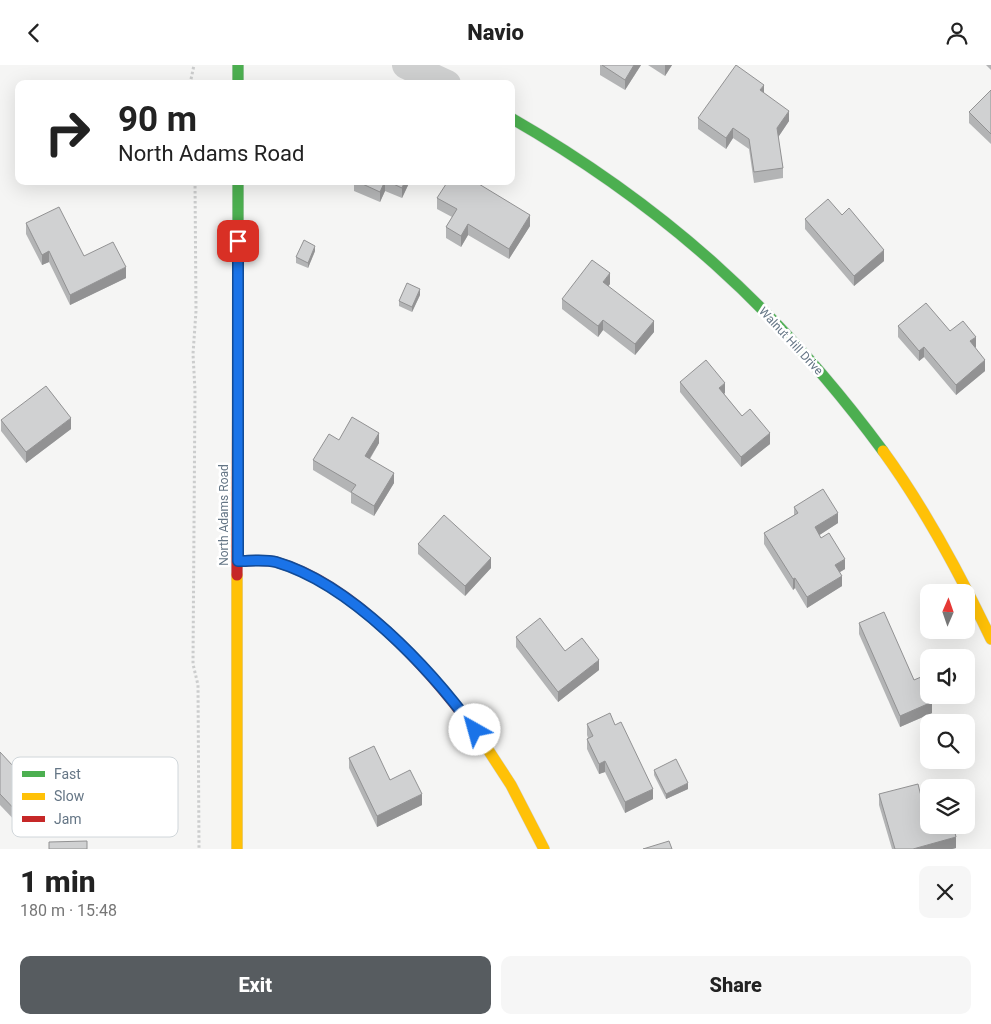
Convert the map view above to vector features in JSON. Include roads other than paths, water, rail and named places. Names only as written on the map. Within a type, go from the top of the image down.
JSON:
[{"type":"street","points":[[238,65],[238,80]]},
{"type":"street","points":[[406,65],[438,80]]},
{"type":"street","name":"Walnut Hill Drive","points":[[515,119],[569,153],[665,220],[714,263],[779,325],[845,402],[900,475],[939,538],[991,639]]},
{"type":"street","name":"North Adams Road","points":[[237,849],[238,185]]},
{"type":"street","points":[[238,561],[274,561],[321,582],[356,607],[406,649],[456,706],[483,741],[522,804],[544,849]]}]
